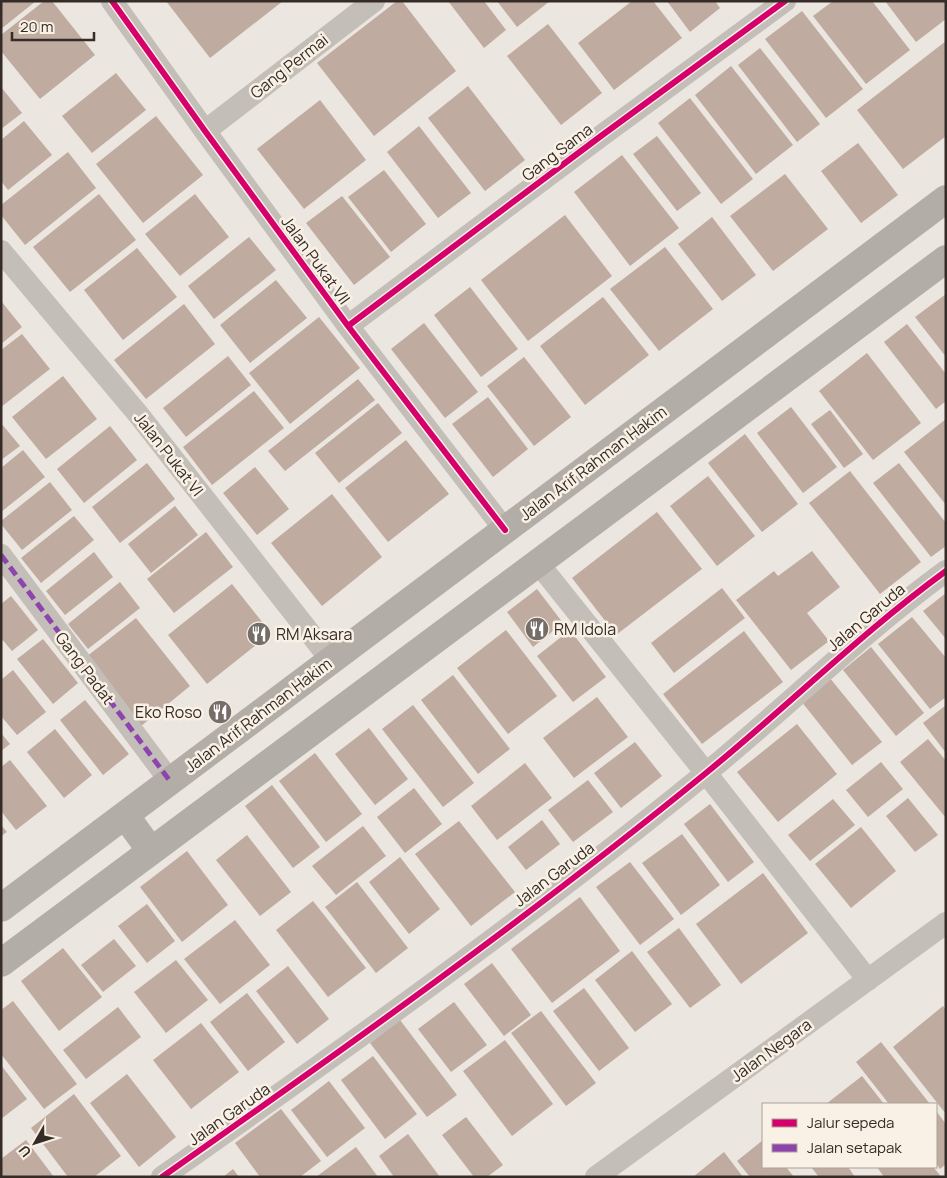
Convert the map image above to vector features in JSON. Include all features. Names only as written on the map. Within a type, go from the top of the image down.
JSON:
[{"type":"main road","name":"Jalan Arif Rahman Hakim","points":[[1,908],[946,199]]},
{"type":"main road","points":[[1,963],[946,259]]},
{"type":"main road","points":[[125,815],[151,851]]},
{"type":"street","name":"Jalan Pukat VII","points":[[112,1],[348,326],[505,530]]},
{"type":"street","name":"Gang Permai","points":[[205,131],[374,1]]},
{"type":"street","name":"Gang Sama","points":[[348,326],[785,1]]},
{"type":"street","name":"Jalan Pukat VI","points":[[1,251],[138,414],[331,660]]},
{"type":"street","name":"Gang Padat","points":[[1,555],[170,781]]},
{"type":"street","points":[[538,563],[868,980]]},
{"type":"street","name":"Jalan Garuda","points":[[162,1177],[357,1041],[568,882],[706,773],[908,599],[946,571]]},
{"type":"street","name":"Jalan Negara","points":[[596,1177],[946,923]]},
{"type":"building","points":[[1,1],[36,1],[1,29]]},
{"type":"building","points":[[44,1],[52,1],[95,55],[40,99],[1,51],[1,35]]},
{"type":"building","points":[[166,1],[283,1],[210,58]]},
{"type":"building","points":[[397,1],[402,1],[456,71],[374,136],[317,63]]},
{"type":"building","points":[[448,1],[484,1],[506,30],[484,48]]},
{"type":"building","points":[[497,1],[550,1],[517,27]]},
{"type":"building","points":[[632,1],[653,1],[682,38],[614,90],[578,43]]},
{"type":"building","points":[[667,1],[715,1],[720,8],[690,32]]},
{"type":"building","points":[[833,1],[872,1],[910,50],[866,84],[813,16]]},
{"type":"building","points":[[885,1],[946,1],[946,19],[916,42]]},
{"type":"building","points":[[802,11],[863,89],[826,118],[765,39]]},
{"type":"building","points":[[548,24],[602,93],[561,125],[507,56]]},
{"type":"building","points":[[946,41],[946,136],[903,169],[857,110]]},
{"type":"building","points":[[760,48],[820,124],[797,142],[738,65]]},
{"type":"building","points":[[731,66],[793,145],[756,174],[695,95]]},
{"type":"building","points":[[116,73],[146,110],[92,153],[62,116]]},
{"type":"building","points":[[468,86],[525,160],[485,191],[428,118]]},
{"type":"building","points":[[1,87],[22,113],[1,129]]},
{"type":"building","points":[[690,98],[753,179],[721,204],[658,123]]},
{"type":"building","points":[[320,100],[366,160],[304,209],[257,149]]},
{"type":"building","points":[[156,116],[203,175],[143,223],[96,164]]},
{"type":"building","points":[[24,121],[52,155],[8,190],[1,181],[1,140]]},
{"type":"building","points":[[419,126],[471,193],[438,218],[387,152]]},
{"type":"building","points":[[657,136],[701,193],[677,211],[633,154]]},
{"type":"building","points":[[858,143],[898,195],[861,223],[821,171]]},
{"type":"building","points":[[68,152],[96,188],[25,245],[1,215],[1,205]]},
{"type":"building","points":[[622,155],[679,228],[630,266],[574,192]]},
{"type":"building","points":[[384,170],[426,224],[391,252],[348,197]]},
{"type":"building","points":[[785,174],[828,229],[773,271],[730,216]]},
{"type":"building","points":[[99,194],[136,240],[70,292],[33,247]]},
{"type":"building","points":[[195,194],[229,237],[180,276],[145,234]]},
{"type":"building","points":[[342,196],[390,257],[354,285],[306,223]]},
{"type":"building","points":[[565,215],[612,276],[528,341],[481,280]]},
{"type":"building","points":[[712,217],[756,275],[722,301],[678,244]]},
{"type":"building","points":[[249,237],[276,270],[214,319],[188,286]]},
{"type":"building","points":[[665,247],[713,309],[659,351],[610,289]]},
{"type":"building","points":[[137,248],[177,297],[123,340],[84,290]]},
{"type":"building","points":[[276,280],[307,318],[250,363],[220,325]]},
{"type":"building","points":[[470,287],[518,349],[481,377],[434,315]]},
{"type":"building","points":[[946,294],[946,357],[915,317]]},
{"type":"building","points":[[603,297],[649,355],[585,405],[540,346]]},
{"type":"building","points":[[1,301],[22,327],[1,344]]},
{"type":"building","points":[[184,304],[215,344],[146,399],[114,360]]},
{"type":"building","points":[[319,317],[360,368],[290,424],[249,373]]},
{"type":"building","points":[[424,323],[478,392],[445,418],[391,349]]},
{"type":"building","points":[[907,324],[946,374],[946,401],[936,409],[884,342]]},
{"type":"building","points":[[22,334],[50,369],[1,407],[1,350]]},
{"type":"building","points":[[867,353],[921,423],[873,460],[819,391]]},
{"type":"building","points":[[228,356],[251,385],[186,437],[163,408]]},
{"type":"building","points":[[524,357],[571,417],[534,446],[487,386]]},
{"type":"building","points":[[63,376],[97,419],[46,459],[12,417]]},
{"type":"building","points":[[358,379],[375,400],[285,471],[268,451]]},
{"type":"building","points":[[254,391],[284,428],[212,485],[183,447]]},
{"type":"building","points":[[488,397],[528,449],[493,477],[452,424]]},
{"type":"building","points":[[378,403],[402,433],[339,483],[315,453]]},
{"type":"building","points":[[791,407],[837,467],[803,493],[757,433]]},
{"type":"building","points":[[830,410],[863,454],[844,468],[811,424]]},
{"type":"building","points":[[946,419],[946,505],[904,452]]},
{"type":"building","points":[[1,423],[20,446],[1,460]]},
{"type":"building","points":[[110,426],[137,460],[84,503],[57,469]]},
{"type":"building","points":[[745,434],[798,504],[762,532],[708,463]]},
{"type":"building","points":[[406,440],[449,494],[388,542],[345,488]]},
{"type":"building","points":[[23,450],[45,477],[1,512],[1,468]]},
{"type":"building","points":[[147,463],[175,499],[120,543],[92,507]]},
{"type":"building","points":[[899,463],[946,523],[946,546],[931,557],[873,483]]},
{"type":"building","points":[[255,467],[289,509],[257,535],[223,493]]},
{"type":"building","points":[[850,471],[921,562],[880,594],[809,503]]},
{"type":"building","points":[[708,476],[755,536],[717,566],[670,506]]},
{"type":"building","points":[[50,482],[72,510],[22,550],[1,524],[1,521]]},
{"type":"building","points":[[332,494],[382,557],[322,606],[271,543]]},
{"type":"building","points":[[175,506],[198,535],[151,573],[128,544]]},
{"type":"building","points":[[657,512],[702,569],[616,635],[572,578]]},
{"type":"building","points":[[74,516],[94,540],[41,583],[21,558]]},
{"type":"building","points":[[206,532],[233,567],[174,613],[147,579]]},
{"type":"building","points":[[812,551],[840,587],[807,613],[829,641],[791,670],[736,600],[774,571],[778,576]]},
{"type":"building","points":[[94,552],[113,577],[65,615],[46,591]]},
{"type":"building","points":[[120,582],[140,608],[88,649],[68,624]]},
{"type":"building","points":[[232,584],[271,633],[207,684],[168,635]]},
{"type":"building","points":[[722,588],[745,618],[674,673],[651,643]]},
{"type":"building","points":[[537,589],[563,623],[533,647],[507,612]]},
{"type":"building","points":[[946,593],[946,639],[923,611]]},
{"type":"building","points":[[11,596],[38,630],[12,651],[1,638],[1,604]]},
{"type":"building","points":[[912,617],[946,658],[946,697],[930,709],[878,644]]},
{"type":"building","points":[[136,618],[190,686],[141,726],[86,657]]},
{"type":"building","points":[[506,630],[557,696],[508,734],[457,668]]},
{"type":"building","points":[[570,630],[606,677],[573,702],[537,656]]},
{"type":"building","points":[[744,631],[783,682],[702,744],[663,694]]},
{"type":"building","points":[[43,639],[78,683],[53,704],[17,659]]},
{"type":"building","points":[[871,647],[924,713],[896,736],[843,670]]},
{"type":"building","points":[[13,670],[46,712],[17,735],[1,716],[1,680]]},
{"type":"building","points":[[453,675],[510,749],[478,774],[421,700]]},
{"type":"building","points":[[829,677],[882,742],[852,765],[801,701]]},
{"type":"building","points":[[597,697],[628,737],[574,778],[543,738]]},
{"type":"building","points":[[85,700],[129,754],[103,775],[60,720]]},
{"type":"building","points":[[413,705],[474,783],[443,807],[382,729]]},
{"type":"building","points":[[946,705],[946,753],[923,723]]},
{"type":"building","points":[[797,724],[837,774],[778,822],[737,772]]},
{"type":"building","points":[[369,728],[408,779],[375,805],[335,754]]},
{"type":"building","points":[[55,729],[92,775],[64,798],[27,752]]},
{"type":"building","points":[[1,733],[10,744],[1,751]]},
{"type":"building","points":[[928,739],[946,761],[946,818],[900,762]]},
{"type":"building","points":[[635,742],[662,776],[621,808],[594,773]]},
{"type":"building","points":[[315,753],[362,814],[326,842],[279,781]]},
{"type":"building","points":[[10,760],[47,806],[16,830],[1,811],[1,767]]},
{"type":"building","points":[[881,762],[903,789],[868,817],[846,790]]},
{"type":"building","points":[[525,763],[552,798],[497,840],[471,806]]},
{"type":"building","points":[[588,780],[613,812],[573,842],[548,810]]},
{"type":"building","points":[[272,785],[320,847],[293,868],[245,806]]},
{"type":"building","points":[[414,788],[442,824],[405,853],[377,817]]},
{"type":"building","points":[[908,798],[938,835],[915,852],[886,816]]},
{"type":"building","points":[[833,799],[855,825],[810,861],[788,835]]},
{"type":"building","points":[[710,804],[754,862],[728,882],[684,824]]},
{"type":"building","points":[[542,820],[560,844],[526,870],[508,847]]},
{"type":"building","points":[[459,821],[515,892],[471,926],[415,854]]},
{"type":"building","points":[[1,825],[7,832],[1,836]]},
{"type":"building","points":[[363,826],[386,856],[336,895],[312,866]]},
{"type":"building","points":[[861,827],[896,871],[851,908],[815,864]]},
{"type":"building","points":[[682,834],[720,885],[681,915],[642,863]]},
{"type":"building","points":[[247,835],[291,892],[260,916],[216,860]]},
{"type":"building","points":[[187,851],[228,905],[182,942],[140,887]]},
{"type":"building","points":[[400,857],[440,909],[409,934],[369,882]]},
{"type":"building","points":[[630,862],[674,919],[640,945],[596,887]]},
{"type":"building","points":[[763,873],[808,933],[741,984],[696,924]]},
{"type":"building","points":[[357,882],[408,948],[376,973],[325,907]]},
{"type":"building","points":[[580,897],[620,951],[552,1003],[511,949]]},
{"type":"building","points":[[313,901],[366,968],[328,997],[276,930]]},
{"type":"building","points":[[147,904],[175,941],[147,963],[118,926]]},
{"type":"building","points":[[235,920],[270,965],[220,1004],[184,959]]},
{"type":"building","points":[[679,928],[721,985],[690,1008],[647,952]]},
{"type":"building","points":[[114,939],[136,966],[103,992],[81,965]]},
{"type":"building","points":[[63,948],[102,997],[59,1031],[21,981]]},
{"type":"building","points":[[632,951],[672,1004],[635,1032],[595,980]]},
{"type":"building","points":[[176,960],[208,1000],[166,1033],[134,992]]},
{"type":"building","points":[[492,963],[531,1015],[504,1036],[464,984]]},
{"type":"building","points":[[288,966],[329,1019],[297,1044],[256,991]]},
{"type":"building","points":[[584,988],[629,1048],[599,1071],[553,1011]]},
{"type":"building","points":[[247,993],[285,1042],[248,1071],[210,1022]]},
{"type":"building","points":[[13,1001],[77,1084],[44,1109],[1,1054],[1,1010]]},
{"type":"building","points":[[454,1002],[487,1045],[451,1072],[418,1029]]},
{"type":"building","points":[[943,1006],[946,1009],[946,1114],[893,1047]]},
{"type":"building","points":[[118,1007],[141,1037],[86,1079],[63,1050]]},
{"type":"building","points":[[541,1011],[596,1083],[566,1106],[511,1033]]},
{"type":"building","points":[[400,1020],[457,1095],[427,1117],[370,1043]]},
{"type":"building","points":[[201,1023],[239,1072],[191,1109],[153,1060]]},
{"type":"building","points":[[505,1040],[553,1104],[512,1136],[463,1071]]},
{"type":"building","points":[[881,1042],[929,1103],[888,1103],[856,1062]]},
{"type":"building","points":[[373,1056],[417,1114],[385,1139],[341,1080]]},
{"type":"building","points":[[1,1065],[27,1099],[1,1119]]},
{"type":"building","points":[[127,1074],[176,1137],[139,1167],[90,1103]]},
{"type":"building","points":[[862,1076],[883,1103],[827,1103]]},
{"type":"building","points":[[329,1081],[365,1128],[327,1157],[291,1110]]},
{"type":"building","points":[[74,1094],[121,1156],[94,1177],[68,1177],[31,1128]]},
{"type":"building","points":[[281,1109],[321,1161],[300,1177],[260,1177],[235,1143]]},
{"type":"building","points":[[937,1112],[946,1124],[946,1164],[940,1169],[937,1164]]},
{"type":"building","points":[[466,1117],[503,1165],[487,1177],[474,1177],[442,1135]]},
{"type":"building","points":[[408,1134],[440,1177],[394,1177],[379,1156]]},
{"type":"building","points":[[26,1140],[54,1177],[1,1177],[1,1159]]},
{"type":"building","points":[[762,1141],[762,1168],[787,1168],[794,1177],[750,1177],[737,1161]]},
{"type":"building","points":[[356,1147],[378,1177],[316,1177]]},
{"type":"building","points":[[724,1152],[743,1177],[693,1177]]},
{"type":"building","points":[[812,1168],[849,1168],[855,1177],[819,1177]]},
{"type":"building","points":[[878,1168],[934,1168],[940,1175],[938,1177],[884,1177]]},
{"type":"building","points":[[233,1169],[239,1177],[223,1177]]},
{"type":"marked path","points":[[1,555],[170,781]]},
{"type":"cycle path","points":[[112,1],[348,326],[505,530]]},
{"type":"cycle path","points":[[348,326],[785,1]]},
{"type":"cycle path","points":[[162,1177],[438,980],[573,878],[706,773],[884,619],[946,571]]},
{"type":"place","name":"RM Idola","points":[[537,629]]},
{"type":"place","name":"RM Aksara","points":[[259,634]]},
{"type":"place","name":"Eko Roso","points":[[220,712]]}]
